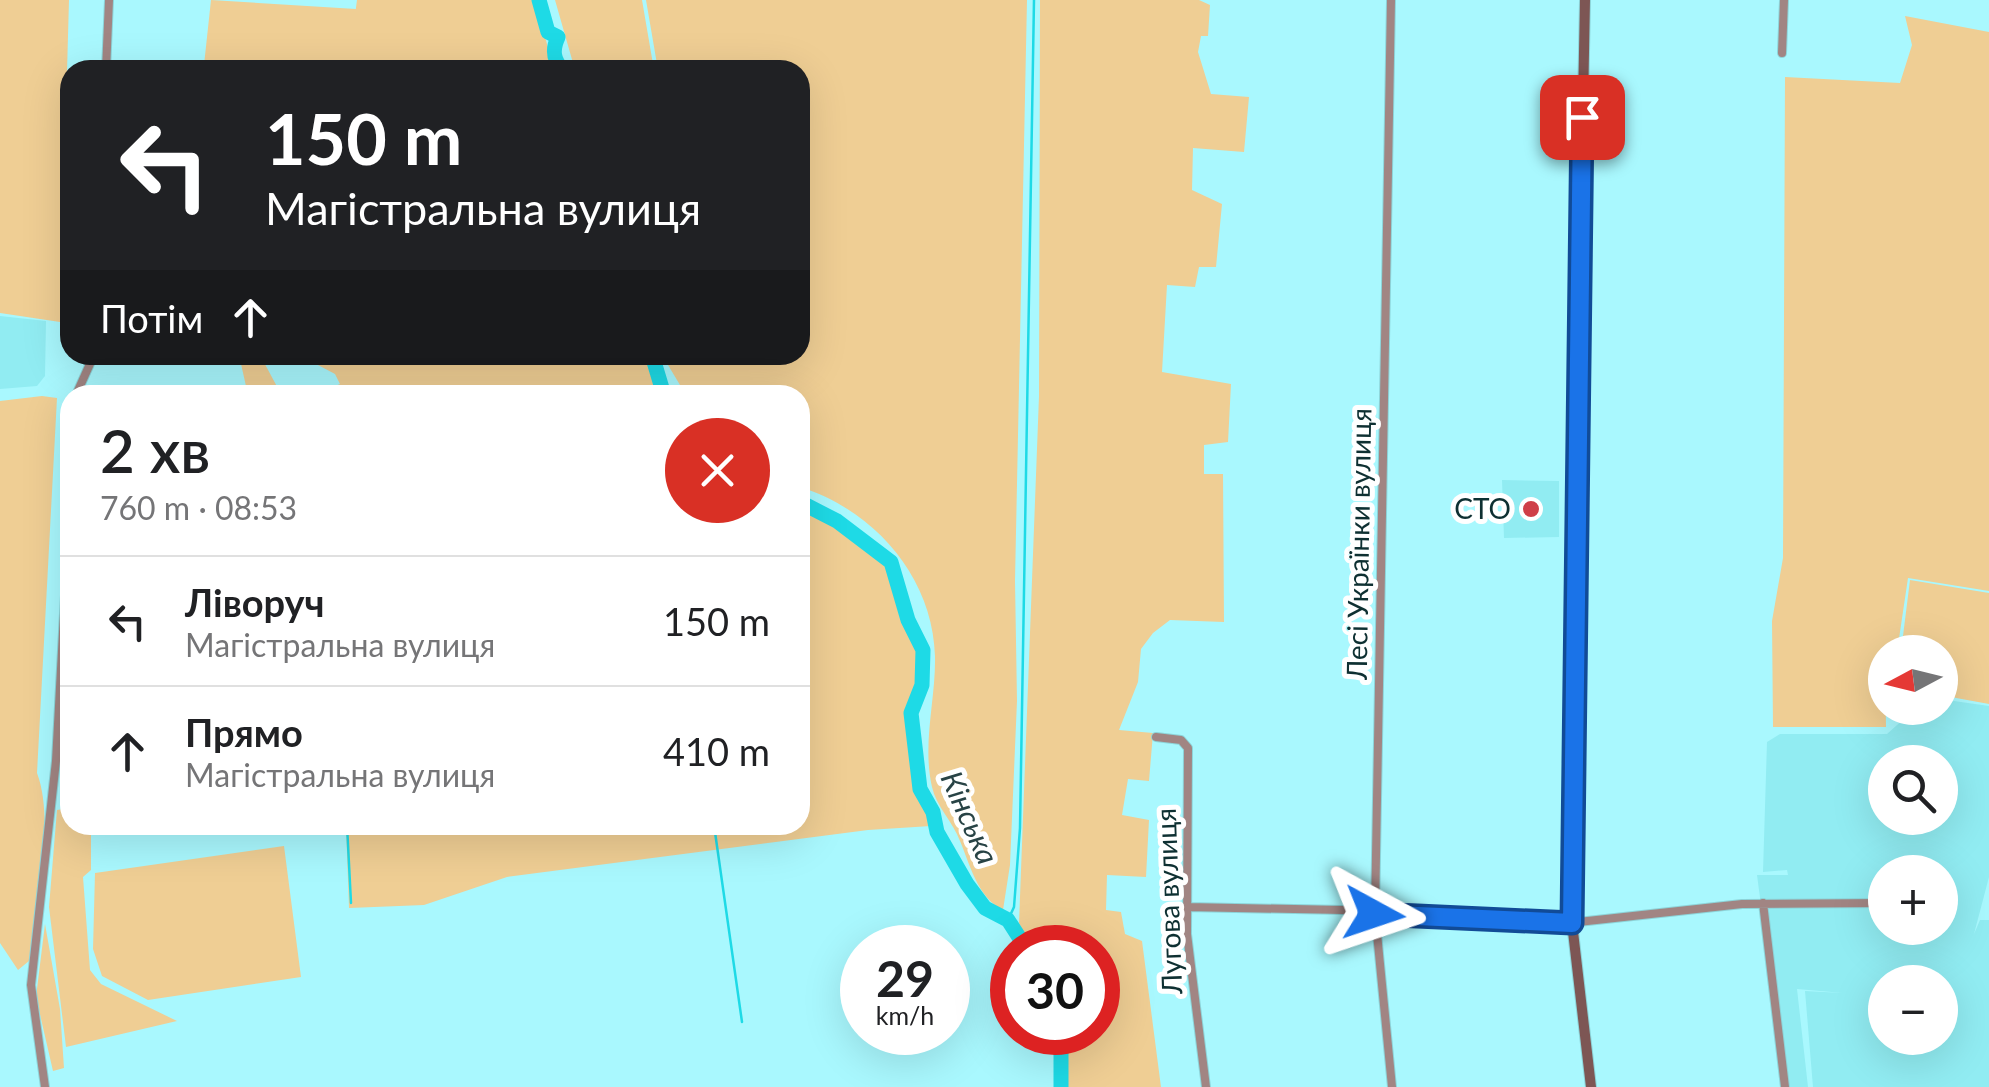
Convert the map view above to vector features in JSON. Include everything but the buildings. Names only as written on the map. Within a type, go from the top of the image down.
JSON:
[{"type":"main road","points":[[1585,0],[1572,923],[1591,1087]]},
{"type":"street","points":[[106,60],[109,0]]},
{"type":"street","name":"Лесі Українки вулиця","points":[[1391,0],[1374,914],[1392,1087]]},
{"type":"street","points":[[1782,53],[1784,0]]},
{"type":"street","points":[[45,1087],[31,984],[56,760],[60,687]]},
{"type":"street","name":"Лугова вулиця","points":[[1156,737],[1181,740],[1188,748],[1187,908],[1206,1087]]},
{"type":"street","points":[[1187,908],[1572,923],[1764,904],[1868,903]]},
{"type":"street","points":[[1764,904],[1785,1087]]},
{"type":"shaded area","points":[[0,0],[69,0],[67,60],[60,60],[60,322],[0,313]]},
{"type":"shaded area","points":[[211,0],[356,9],[357,0],[535,0],[551,60],[205,60]]},
{"type":"shaded area","points":[[555,0],[642,0],[652,60],[572,60]]},
{"type":"shaded area","points":[[646,0],[1027,0],[1015,581],[1017,701],[1010,865],[1003,910],[981,889],[932,787],[928,754],[935,656],[932,627],[923,600],[911,574],[875,530],[852,512],[810,491],[810,385],[680,385],[668,365],[810,365],[810,60],[656,60]]},
{"type":"shaded area","points":[[1040,0],[1199,0],[1210,5],[1208,36],[1201,36],[1198,52],[1211,94],[1249,97],[1244,152],[1193,148],[1192,190],[1222,204],[1216,267],[1199,267],[1195,287],[1167,285],[1162,372],[1231,384],[1228,442],[1204,445],[1204,474],[1223,474],[1224,622],[1170,620],[1141,649],[1138,682],[1119,730],[1153,733],[1149,781],[1128,779],[1122,815],[1149,820],[1146,877],[1107,875],[1106,910],[1121,912],[1125,934],[1142,941],[1161,1087],[1067,1087],[1067,1055],[1120,1055],[1120,925],[1019,923],[1039,396]]},
{"type":"shaded area","points":[[1905,16],[1989,32],[1989,591],[1908,578],[1900,635],[1868,635],[1868,725],[1886,727],[1773,727],[1772,621],[1783,558],[1785,77],[1900,83],[1912,45]]},
{"type":"shaded area","points":[[0,316],[46,321],[45,376],[37,386],[0,389]]},
{"type":"shaded area","points":[[241,365],[265,365],[276,385],[246,385]]},
{"type":"shaded area","points":[[318,365],[649,365],[656,385],[338,385],[335,374]]},
{"type":"shaded area","points":[[57,398],[37,773],[44,840],[29,961],[18,970],[0,943],[0,401]]},
{"type":"shaded area","name":"СТО","points":[[1502,480],[1559,481],[1559,537],[1504,538]]},
{"type":"shaded area","points":[[810,512],[844,531],[892,570],[920,661],[917,684],[905,708],[913,745],[912,770],[931,826],[868,830],[507,877],[424,905],[349,908],[346,835],[810,835]]},
{"type":"shaded area","points":[[1910,580],[1989,593],[1989,704],[1958,698],[1958,635],[1903,635]]},
{"type":"shaded area","points":[[1958,702],[1989,706],[1989,877],[1974,934],[1980,920],[1989,920],[1989,1087],[1813,1087],[1805,991],[1843,993],[1797,989],[1808,1087],[1785,1087],[1757,875],[1788,875],[1787,870],[1763,872],[1767,742],[1780,734],[1887,734],[1897,725],[1958,725]]},
{"type":"shaded area","points":[[60,810],[60,835],[91,835],[91,870],[83,877],[90,970],[101,984],[177,1021],[66,1047],[49,907]]},
{"type":"shaded area","points":[[284,846],[301,977],[148,1000],[102,976],[93,949],[95,873]]},
{"type":"shaded area","points":[[45,924],[60,1009],[64,1068],[53,1071],[36,997]]},
{"type":"waterway","name":"Кінська","points":[[539,0],[548,32],[558,37],[556,60]]},
{"type":"waterway","points":[[1008,920],[1014,907],[1020,828],[1034,0]]},
{"type":"waterway","name":"Кінська","points":[[655,365],[661,385]]},
{"type":"waterway","name":"Кінська","points":[[810,507],[837,521],[891,562],[908,620],[923,650],[922,685],[911,713],[920,789],[933,812],[937,832],[967,884],[985,908],[1011,925]]},
{"type":"waterway","points":[[348,835],[351,903]]},
{"type":"waterway","points":[[715,835],[742,1022]]},
{"type":"waterway","name":"Кінська","points":[[1061,1055],[1061,1087]]},
{"type":"place","name":"СТО","points":[[1531,509]]},
{"type":"route","points":[[1374,914],[1543,925],[1572,923],[1570,784],[1582,117]]}]
